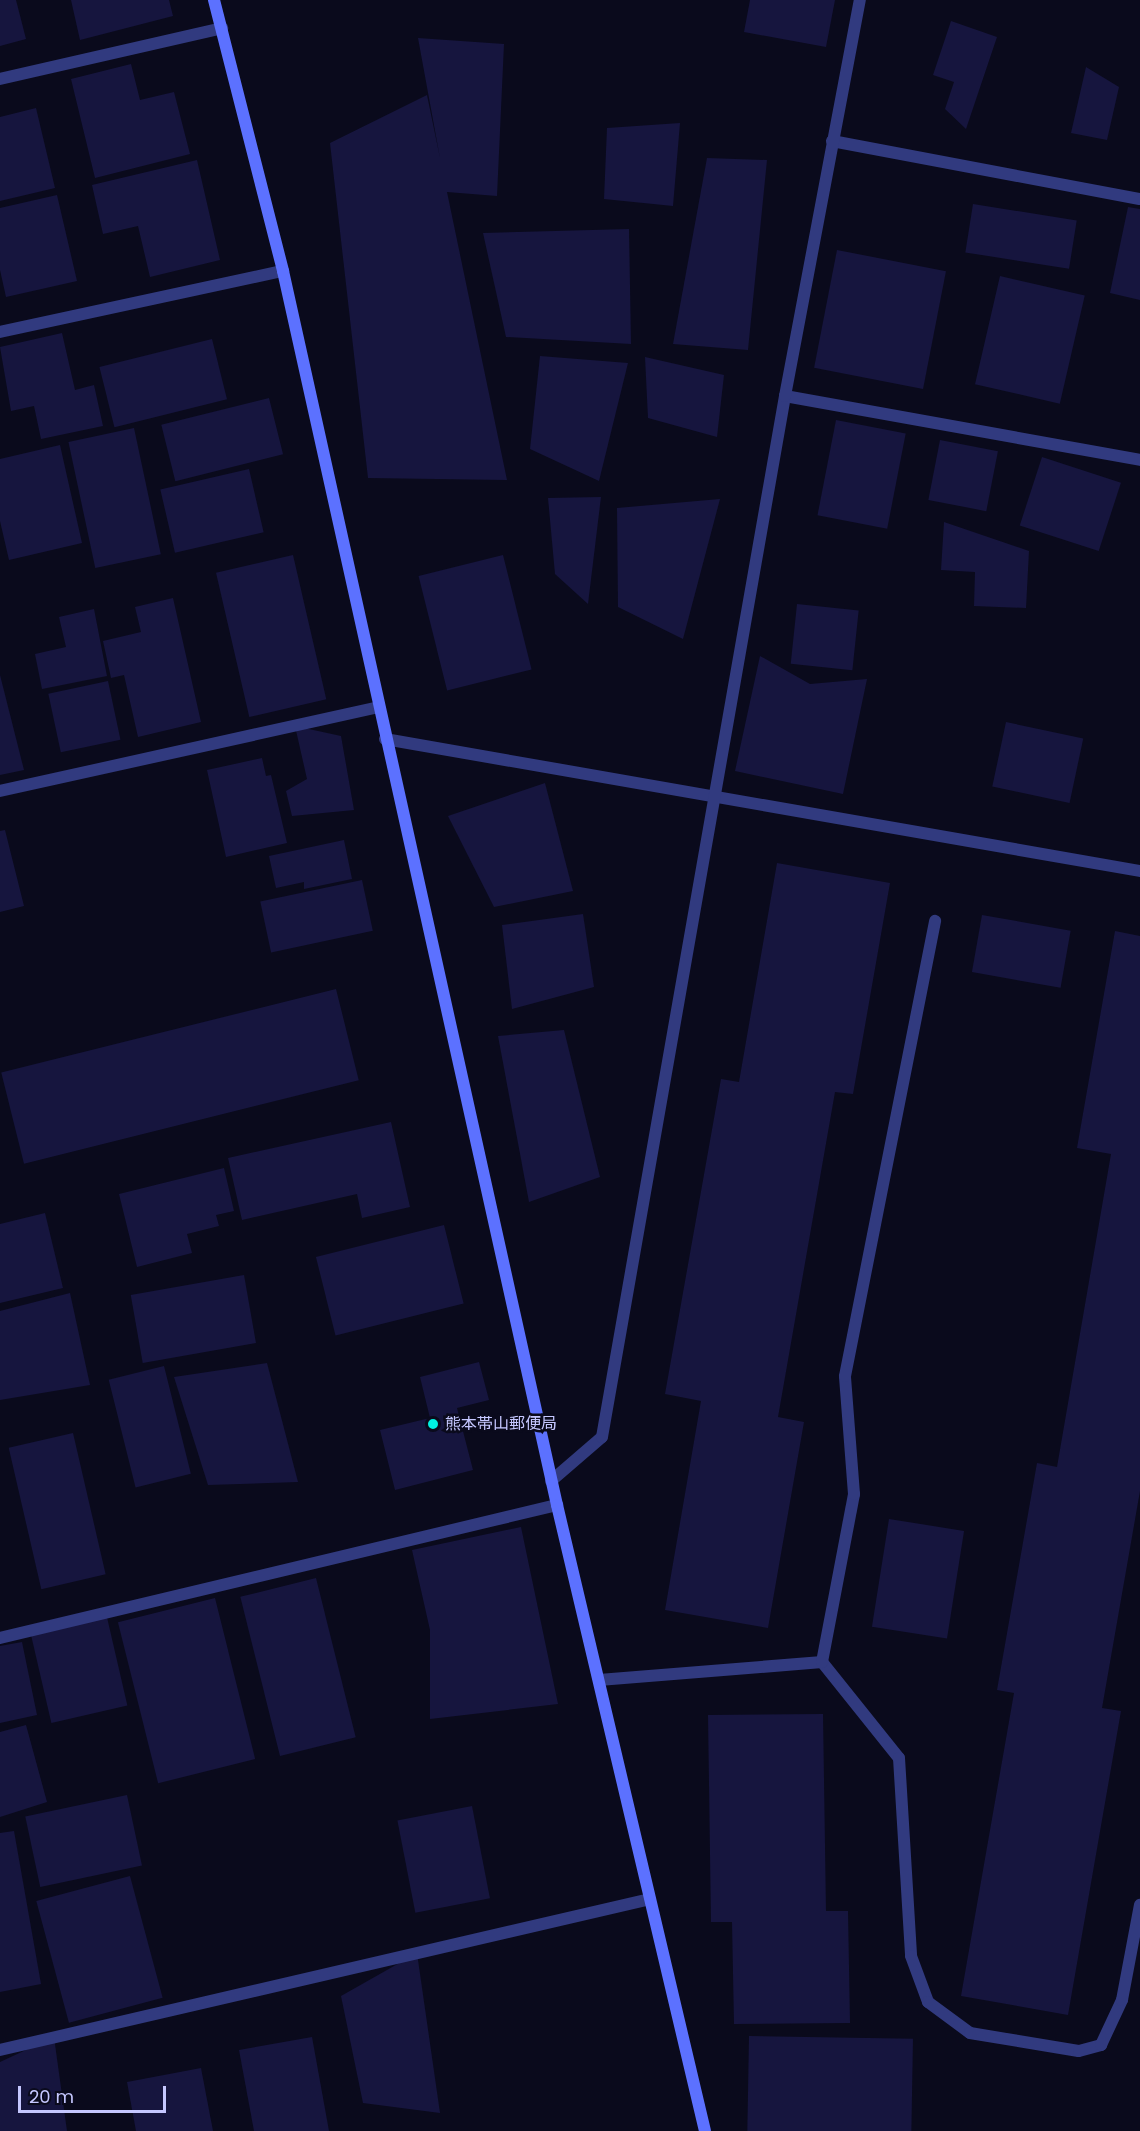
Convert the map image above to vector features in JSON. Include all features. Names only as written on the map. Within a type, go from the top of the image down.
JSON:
[{"type":"street","points":[[214,0],[283,271],[551,1481],[705,2131]]},
{"type":"street","points":[[551,1481],[602,1437],[785,396],[860,0]]},
{"type":"street","points":[[0,79],[222,28]]},
{"type":"street","points":[[832,141],[1140,199]]},
{"type":"street","points":[[0,332],[283,271]]},
{"type":"street","points":[[785,396],[1140,460]]},
{"type":"street","points":[[0,791],[378,707]]},
{"type":"street","points":[[386,739],[1140,871]]},
{"type":"street","points":[[935,921],[845,1376],[854,1494],[822,1662],[899,1758],[911,1956],[928,2002],[970,2033],[1079,2051],[1101,2044],[1122,2000],[1140,1905]]},
{"type":"street","points":[[0,1638],[557,1505]]},
{"type":"street","points":[[599,1680],[822,1662]]},
{"type":"street","points":[[0,2050],[650,1899]]},
{"type":"building","points":[[0,0],[16,0],[26,39],[0,46]]},
{"type":"building","points":[[71,0],[169,0],[173,16],[80,40]]},
{"type":"building","points":[[750,0],[835,0],[826,47],[744,32]]},
{"type":"building","points":[[951,21],[997,37],[966,129],[945,109],[954,82],[933,75]]},
{"type":"building","points":[[418,38],[504,44],[497,196],[447,192],[507,480],[368,478],[330,143],[427,95],[440,158]]},
{"type":"building","points":[[131,64],[140,100],[174,92],[190,154],[95,178],[71,79]]},
{"type":"building","points":[[1086,67],[1119,87],[1107,140],[1071,133]]},
{"type":"building","points":[[36,108],[55,188],[0,201],[0,117]]},
{"type":"building","points":[[680,123],[673,206],[604,199],[607,128]]},
{"type":"building","points":[[707,158],[767,160],[748,350],[673,344]]},
{"type":"building","points":[[197,160],[220,260],[150,277],[138,226],[103,234],[92,185]]},
{"type":"building","points":[[57,195],[77,281],[6,297],[0,270],[0,208]]},
{"type":"building","points":[[973,204],[1077,220],[1069,269],[965,252]]},
{"type":"building","points":[[1128,207],[1140,209],[1140,300],[1110,293]]},
{"type":"building","points":[[629,229],[631,344],[506,337],[483,233]]},
{"type":"building","points":[[837,250],[946,271],[923,389],[814,368]]},
{"type":"building","points":[[1000,276],[1085,296],[1060,404],[975,384]]},
{"type":"building","points":[[62,333],[75,390],[94,385],[103,426],[41,439],[34,406],[11,411],[0,347]]},
{"type":"building","points":[[212,339],[227,399],[114,427],[99,367]]},
{"type":"building","points":[[540,356],[628,363],[599,481],[530,449]]},
{"type":"building","points":[[645,357],[724,375],[717,437],[648,418]]},
{"type":"building","points":[[269,398],[283,454],[175,481],[161,425]]},
{"type":"building","points":[[836,420],[906,434],[887,529],[817,515]]},
{"type":"building","points":[[134,428],[161,554],[95,568],[68,442]]},
{"type":"building","points":[[940,440],[998,451],[986,511],[928,500]]},
{"type":"building","points":[[60,445],[82,543],[9,560],[0,521],[0,459]]},
{"type":"building","points":[[1042,457],[1121,483],[1099,551],[1020,525]]},
{"type":"building","points":[[249,469],[264,532],[175,553],[160,489]]},
{"type":"building","points":[[601,497],[588,604],[555,574],[548,498]]},
{"type":"building","points":[[720,499],[683,639],[618,607],[617,508]]},
{"type":"building","points":[[944,522],[1029,551],[1026,608],[974,606],[975,572],[941,570]]},
{"type":"building","points":[[293,555],[326,699],[249,717],[216,573]]},
{"type":"building","points":[[503,555],[532,669],[447,691],[419,576]]},
{"type":"building","points":[[173,598],[201,722],[138,737],[124,675],[111,678],[103,641],[141,632],[135,607]]},
{"type":"building","points":[[797,604],[859,610],[852,670],[791,664]]},
{"type":"building","points":[[94,609],[107,676],[42,689],[35,654],[66,647],[59,617]]},
{"type":"building","points":[[760,656],[810,684],[867,679],[843,794],[735,771]]},
{"type":"building","points":[[0,675],[24,770],[0,775]]},
{"type":"building","points":[[108,681],[120,740],[61,752],[48,694]]},
{"type":"building","points":[[1006,722],[1083,738],[1070,803],[992,787]]},
{"type":"building","points":[[295,726],[341,736],[354,810],[292,816],[286,791],[307,779]]},
{"type":"building","points":[[262,758],[266,776],[271,775],[287,843],[226,857],[207,770]]},
{"type":"building","points":[[545,783],[573,891],[494,907],[448,816]]},
{"type":"building","points":[[5,830],[24,906],[0,912],[0,831]]},
{"type":"building","points":[[344,840],[352,879],[304,889],[304,882],[276,888],[269,856]]},
{"type":"building","points":[[777,863],[890,883],[853,1094],[835,1092],[778,1417],[804,1422],[768,1628],[665,1610],[701,1401],[665,1394],[721,1079],[739,1082]]},
{"type":"building","points":[[362,880],[373,931],[271,952],[260,902]]},
{"type":"building","points":[[583,914],[594,987],[512,1009],[502,925]]},
{"type":"building","points":[[982,915],[1071,931],[1061,988],[972,972]]},
{"type":"building","points":[[1115,931],[1140,936],[1140,1491],[1102,1708],[1121,1711],[1068,2015],[961,1996],[1014,1693],[997,1690],[1037,1463],[1057,1467],[1111,1154],[1077,1148]]},
{"type":"building","points":[[336,989],[359,1080],[24,1164],[1,1072]]},
{"type":"building","points":[[564,1030],[600,1177],[529,1202],[498,1036]]},
{"type":"building","points":[[391,1122],[410,1207],[362,1218],[357,1194],[242,1220],[228,1158]]},
{"type":"building","points":[[224,1168],[234,1211],[216,1215],[219,1226],[187,1234],[192,1253],[137,1267],[119,1194]]},
{"type":"building","points":[[45,1213],[63,1288],[0,1303],[0,1224]]},
{"type":"building","points":[[444,1225],[464,1304],[336,1336],[316,1257]]},
{"type":"building","points":[[244,1275],[256,1343],[143,1363],[131,1295]]},
{"type":"building","points":[[70,1293],[90,1385],[0,1400],[0,1311]]},
{"type":"building","name":"熊本帯山郵便局","points":[[479,1362],[489,1400],[457,1408],[473,1470],[395,1490],[380,1430],[430,1418],[420,1377]]},
{"type":"building","points":[[267,1363],[298,1482],[208,1485],[174,1377]]},
{"type":"building","points":[[164,1366],[191,1474],[136,1487],[109,1380]]},
{"type":"building","points":[[73,1433],[106,1574],[41,1589],[9,1448]]},
{"type":"building","points":[[889,1519],[964,1531],[947,1639],[872,1627]]},
{"type":"building","points":[[521,1527],[558,1704],[430,1719],[430,1630],[412,1550]]},
{"type":"building","points":[[316,1578],[356,1737],[280,1756],[240,1597]]},
{"type":"building","points":[[215,1598],[255,1759],[158,1783],[118,1622]]},
{"type":"building","points":[[106,1613],[127,1706],[51,1723],[30,1631]]},
{"type":"building","points":[[22,1642],[37,1715],[0,1723],[0,1646]]},
{"type":"building","points":[[823,1714],[826,1911],[848,1911],[850,2023],[734,2024],[732,1922],[711,1922],[708,1715]]},
{"type":"building","points":[[26,1725],[47,1802],[0,1817],[0,1732]]},
{"type":"building","points":[[127,1795],[142,1865],[40,1887],[25,1817]]},
{"type":"building","points":[[472,1806],[490,1898],[415,1913],[397,1821]]},
{"type":"building","points":[[14,1831],[41,1984],[0,1992],[0,1833]]},
{"type":"building","points":[[130,1876],[163,1998],[69,2023],[36,1901]]},
{"type":"building","points":[[417,1953],[440,2113],[363,2103],[341,1996]]},
{"type":"building","points":[[749,2036],[913,2039],[911,2131],[747,2131]]},
{"type":"building","points":[[54,2037],[67,2131],[0,2131],[0,2062]]},
{"type":"building","points":[[312,2037],[329,2131],[254,2131],[239,2050]]},
{"type":"building","points":[[201,2068],[213,2131],[136,2131],[127,2082]]},
{"type":"place","name":"熊本帯山郵便局","points":[[433,1424]]}]
